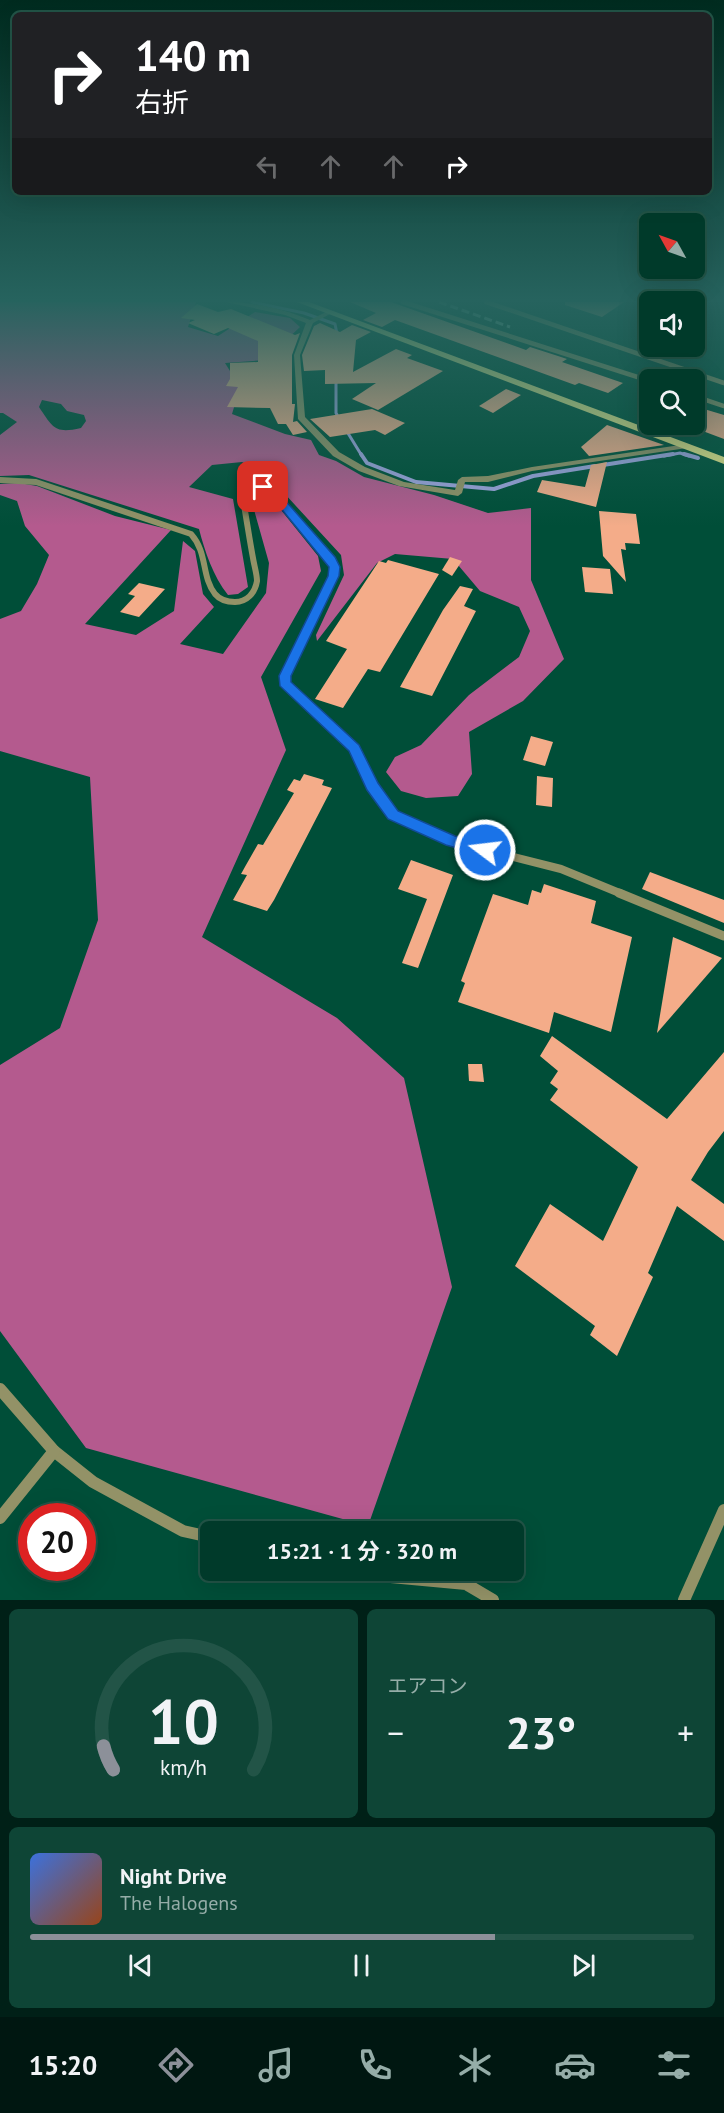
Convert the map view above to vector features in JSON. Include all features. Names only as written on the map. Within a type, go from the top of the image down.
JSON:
[{"type":"main road","points":[[497,377],[724,461]]},
{"type":"main road","points":[[515,377],[724,454]]},
{"type":"street","points":[[297,377],[301,417],[336,454],[362,469],[402,484],[439,491],[460,487],[462,480],[488,479],[532,469],[687,446]]},
{"type":"lane","points":[[705,377],[724,383]]},
{"type":"lane","points":[[705,400],[724,406]]},
{"type":"lane","points":[[0,480],[36,482],[191,534],[199,540],[204,549],[208,583],[219,597],[228,603],[247,599],[253,594],[257,580],[242,494],[255,487],[269,489],[331,559],[335,567],[333,576],[285,676],[285,683],[354,748],[372,786],[393,815],[451,841],[561,869],[724,936]]},
{"type":"lane","points":[[0,1389],[54,1451],[93,1482],[183,1531],[200,1535]]},
{"type":"lane","points":[[0,1518],[54,1451]]},
{"type":"lane","points":[[684,1600],[724,1510]]},
{"type":"lane","points":[[434,1581],[466,1584],[493,1600]]},
{"type":"shaded area","points":[[0,377],[234,377],[240,387],[232,414],[285,434],[311,440],[319,455],[336,461],[364,477],[434,495],[488,513],[531,508],[531,580],[564,659],[523,701],[469,732],[472,774],[458,796],[426,798],[401,791],[386,772],[395,757],[421,745],[469,695],[519,657],[530,631],[519,607],[480,591],[453,559],[395,554],[377,563],[317,641],[316,635],[344,575],[341,555],[262,472],[242,462],[212,465],[189,487],[233,499],[248,587],[238,594],[228,595],[210,564],[199,529],[29,475],[0,476],[0,435],[17,422],[0,413]],"holes":[[[42,400],[61,404],[67,411],[84,415],[86,421],[81,428],[60,430],[48,420],[39,407]]]},
{"type":"shaded area","points":[[19,483],[37,486],[115,516],[171,530],[85,624],[136,635],[174,611],[183,541],[195,551],[203,594],[214,607],[180,644],[223,654],[266,593],[269,563],[251,499],[253,493],[261,492],[269,495],[318,556],[321,571],[261,677],[286,750],[202,937],[337,1018],[404,1078],[452,1287],[370,1521],[350,1521],[86,1448],[0,1331],[0,1065],[60,1028],[98,920],[90,777],[0,751],[0,619],[21,611],[37,584],[49,555],[25,526],[17,501],[0,495],[0,484]]},
{"type":"building","points":[[230,377],[292,377],[292,404],[295,404],[293,422],[297,421],[307,432],[293,435],[286,424],[278,424],[270,408],[227,407],[238,387],[226,386]]},
{"type":"building","points":[[325,377],[434,377],[378,410],[352,399],[376,383],[325,384]]},
{"type":"building","points":[[552,377],[605,377],[623,383],[608,393],[579,383],[575,385]]},
{"type":"building","points":[[506,389],[521,395],[493,413],[479,406]]},
{"type":"building","points":[[372,409],[405,423],[385,435],[375,430],[330,437],[310,419]]},
{"type":"building","points":[[705,409],[724,415],[724,439],[705,432]]},
{"type":"building","points":[[607,425],[664,445],[589,456],[581,447]]},
{"type":"building","points":[[607,462],[596,507],[537,492],[542,480],[585,487],[591,465]]},
{"type":"building","points":[[599,511],[636,514],[640,544],[625,543],[626,550],[621,549],[626,582],[603,556]]},
{"type":"building","points":[[450,557],[462,561],[452,576],[442,570]]},
{"type":"building","points":[[388,560],[439,574],[380,672],[368,669],[343,708],[315,699],[347,649],[326,641],[379,561],[386,563]]},
{"type":"building","points":[[582,567],[610,569],[613,594],[585,592]]},
{"type":"building","points":[[139,583],[165,589],[139,617],[120,612],[135,596],[128,594]]},
{"type":"building","points":[[460,586],[473,589],[464,606],[476,611],[432,696],[400,687],[443,610]]},
{"type":"building","points":[[531,736],[553,742],[545,766],[523,760]]},
{"type":"building","points":[[304,774],[324,780],[322,785],[332,788],[274,900],[267,911],[233,900],[247,875],[241,874],[246,865],[258,844],[263,845],[294,793],[287,790],[294,779],[300,781]]},
{"type":"building","points":[[537,776],[553,778],[552,807],[536,805]]},
{"type":"building","points":[[411,860],[453,875],[418,968],[402,963],[427,899],[398,889]]},
{"type":"building","points":[[650,872],[724,900],[724,923],[642,889]]},
{"type":"building","points":[[544,884],[596,901],[591,923],[632,937],[611,1032],[554,1012],[549,1033],[458,1002],[465,983],[461,981],[493,894],[528,905],[532,890],[541,893]]},
{"type":"building","points":[[673,937],[722,958],[657,1033]]},
{"type":"building","points":[[552,1036],[667,1119],[724,1052],[724,1131],[691,1180],[724,1204],[724,1241],[677,1206],[648,1273],[653,1277],[617,1356],[590,1335],[595,1326],[515,1266],[550,1204],[603,1241],[638,1167],[550,1100],[558,1089],[550,1083],[558,1071],[540,1056]]},
{"type":"building","points":[[468,1064],[482,1064],[484,1082],[469,1081]]},
{"type":"waterway","points":[[336,379],[336,413],[340,420]]},
{"type":"waterway","points":[[346,430],[362,456]]},
{"type":"waterway","points":[[664,456],[680,453],[689,456]]},
{"type":"waterway","points":[[361,454],[367,463],[416,482],[494,489],[533,476],[595,466]]},
{"type":"waterway","points":[[603,465],[673,454]]},
{"type":"waterway","points":[[684,454],[698,458]]},
{"type":"route","points":[[263,487],[274,493],[331,559],[335,567],[333,576],[285,676],[285,683],[354,748],[372,786],[393,815],[451,841],[485,850]]}]
